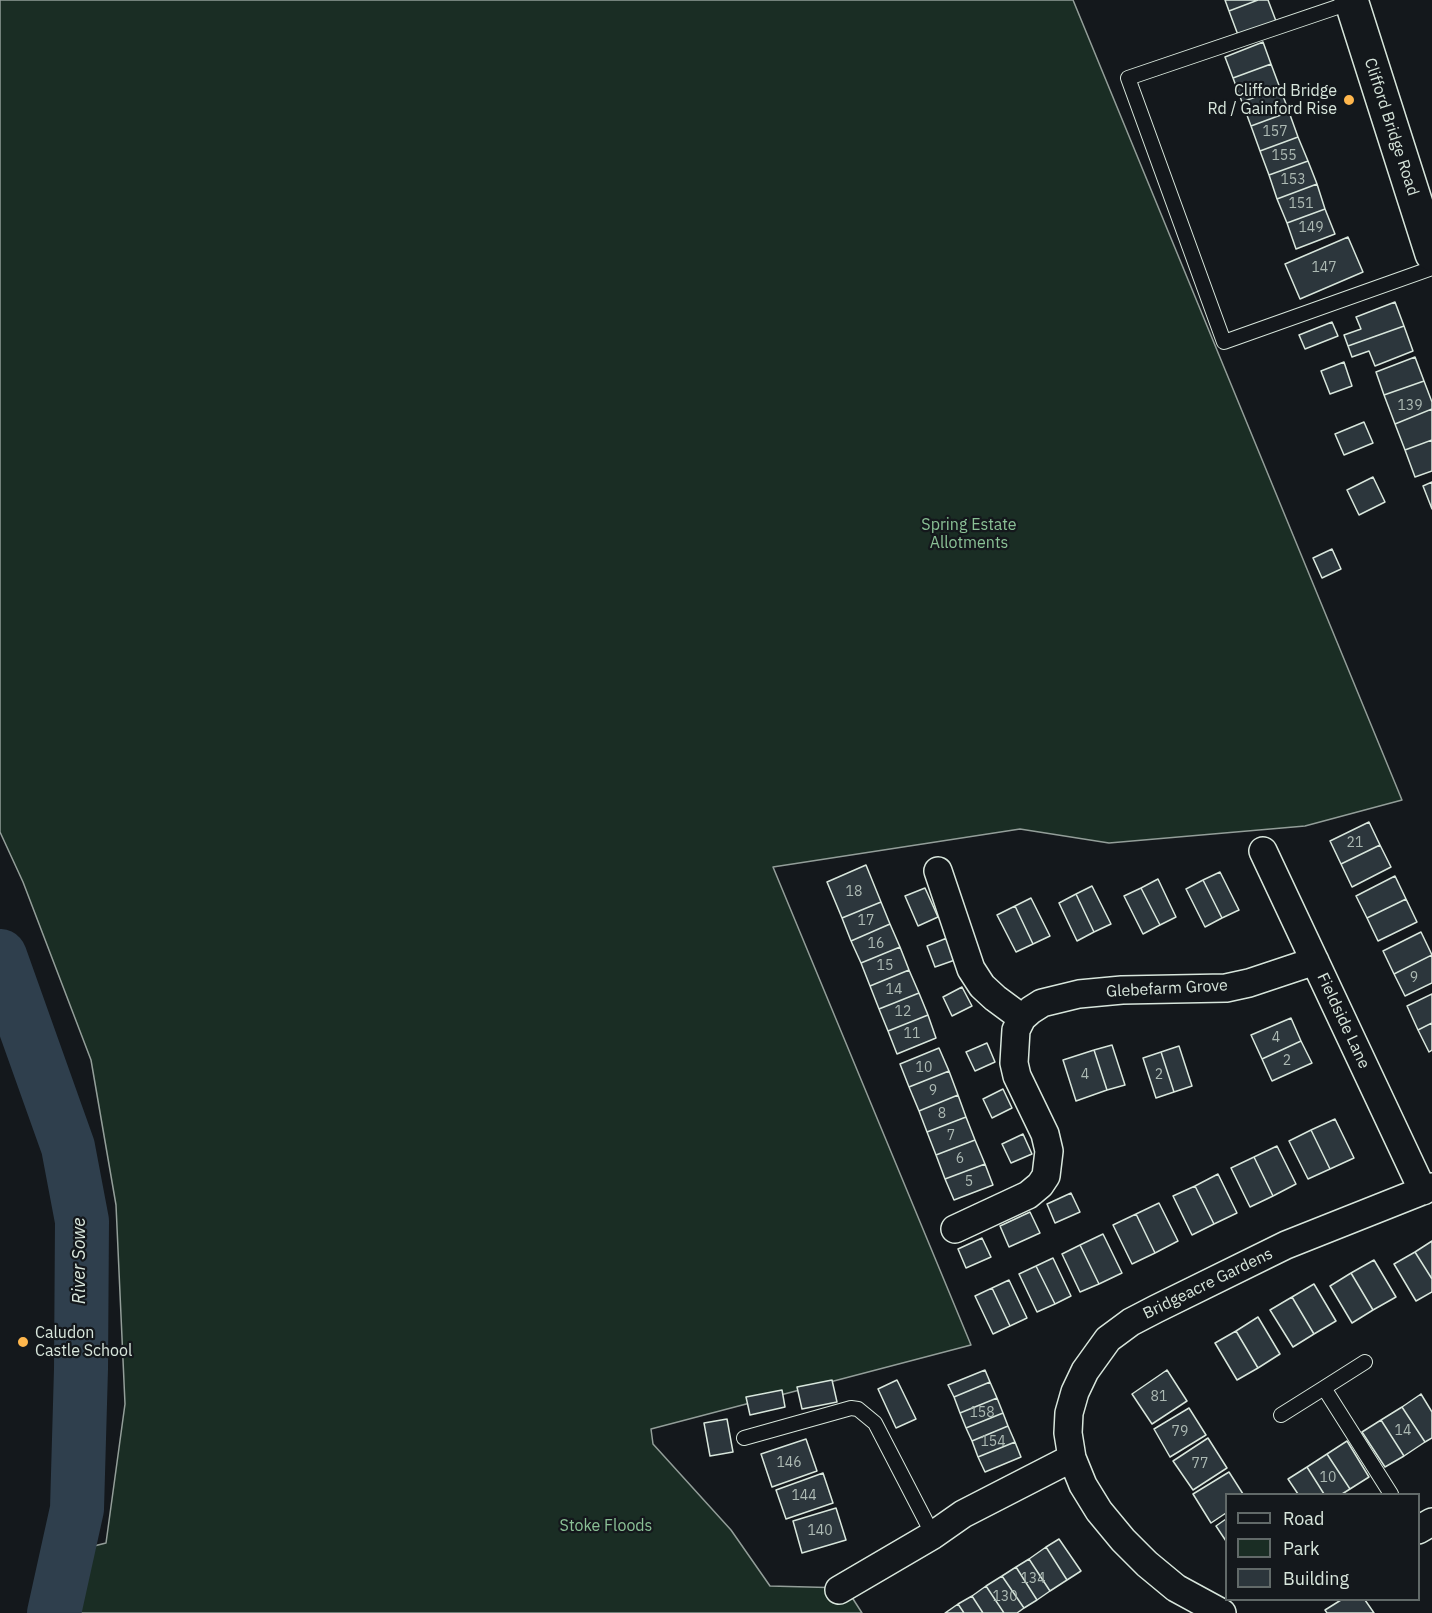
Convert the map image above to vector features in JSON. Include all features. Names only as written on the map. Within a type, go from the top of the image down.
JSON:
[{"type":"main road","name":"Clifford Bridge Road","points":[[1351,1],[1432,254]]},
{"type":"street","name":"Fieldside Lane","points":[[1263,851],[1427,1189]]},
{"type":"street","points":[[938,871],[971,969],[982,986],[995,999],[1022,1018],[1016,1030],[1014,1063],[1017,1076],[1045,1134],[1049,1150],[1046,1176],[1040,1185],[1028,1195],[955,1229]]},
{"type":"street","name":"Glebefarm Grove","points":[[1022,1018],[1042,1003],[1068,996],[1122,990],[1226,988],[1315,961]]},
{"type":"street","name":"Bridgeacre Gardens","points":[[1222,1613],[1176,1588],[1147,1564],[1099,1511],[1083,1485],[1072,1458],[1068,1427],[1075,1392],[1096,1353],[1119,1330],[1156,1309],[1286,1245],[1427,1189]]},
{"type":"street","points":[[839,1590],[933,1535],[963,1514],[1072,1458]]},
{"type":"lane","points":[[1351,1],[1128,78],[1224,342],[1432,268]]},
{"type":"lane","points":[[1281,1415],[1365,1362]]},
{"type":"lane","points":[[1324,1388],[1390,1493]]},
{"type":"lane","points":[[744,1438],[851,1408],[858,1409],[875,1423],[933,1535]]},
{"type":"green space","points":[[0,0],[1073,0],[1402,800],[1305,826],[1109,843],[1020,829],[773,867],[971,1345],[651,1429],[653,1444],[731,1530],[770,1586],[846,1588],[862,1613],[69,1613],[82,1549],[106,1543],[125,1404],[116,1205],[91,1060],[23,882],[0,832]]},
{"type":"building","points":[[1225,0],[1258,0],[1229,11]]},
{"type":"building","points":[[1258,0],[1268,0],[1276,21],[1238,35],[1229,11]]},
{"type":"building","points":[[1263,42],[1271,64],[1233,78],[1225,57]]},
{"type":"building","points":[[1271,64],[1280,88],[1242,102],[1233,78]]},
{"type":"building","points":[[1280,88],[1289,112],[1251,126],[1242,102]]},
{"type":"building","points":[[1289,112],[1298,137],[1260,151],[1251,126]]},
{"type":"building","points":[[1298,137],[1308,161],[1269,175],[1260,151]]},
{"type":"building","points":[[1308,161],[1317,184],[1277,199],[1269,175]]},
{"type":"building","points":[[1317,184],[1325,209],[1287,223],[1277,199]]},
{"type":"building","points":[[1325,209],[1335,234],[1296,249],[1287,223]]},
{"type":"building","points":[[1348,237],[1363,272],[1300,299],[1285,264]]},
{"type":"building","points":[[1395,302],[1404,326],[1348,346],[1344,335],[1361,329],[1356,317]]},
{"type":"building","points":[[1332,322],[1338,336],[1305,349],[1299,335]]},
{"type":"building","points":[[1404,326],[1413,351],[1375,366],[1369,351],[1352,357],[1348,346]]},
{"type":"building","points":[[1415,357],[1424,381],[1384,395],[1376,372]]},
{"type":"building","points":[[1344,362],[1352,386],[1330,394],[1321,371]]},
{"type":"building","points":[[1424,381],[1432,402],[1432,409],[1395,424],[1384,395]]},
{"type":"building","points":[[1432,409],[1432,440],[1405,450],[1395,424]]},
{"type":"building","points":[[1364,422],[1373,443],[1344,455],[1335,434]]},
{"type":"building","points":[[1432,440],[1432,471],[1415,477],[1405,450]]},
{"type":"building","points":[[1373,477],[1385,502],[1359,515],[1347,490]]},
{"type":"building","points":[[1432,482],[1432,509],[1423,486]]},
{"type":"building","points":[[1332,549],[1341,569],[1322,578],[1313,558]]},
{"type":"building","points":[[1369,822],[1380,845],[1341,864],[1330,841]]},
{"type":"building","points":[[1380,845],[1391,867],[1352,887],[1341,864]]},
{"type":"building","points":[[866,865],[881,902],[842,918],[827,882]]},
{"type":"building","points":[[1220,872],[1239,910],[1222,918],[1203,880]]},
{"type":"building","points":[[1395,876],[1406,899],[1367,918],[1356,896]]},
{"type":"building","points":[[1158,879],[1176,917],[1160,925],[1141,888]]},
{"type":"building","points":[[1203,880],[1222,918],[1205,927],[1186,889]]},
{"type":"building","points":[[1092,886],[1111,924],[1094,932],[1076,894]]},
{"type":"building","points":[[925,888],[938,917],[918,926],[905,896]]},
{"type":"building","points":[[1141,888],[1160,925],[1143,934],[1124,896]]},
{"type":"building","points":[[1076,894],[1094,932],[1077,941],[1059,903]]},
{"type":"building","points":[[1031,898],[1050,936],[1033,944],[1015,906]]},
{"type":"building","points":[[1406,899],[1417,922],[1378,941],[1367,918]]},
{"type":"building","points":[[881,902],[890,924],[851,941],[842,918]]},
{"type":"building","points":[[1015,906],[1033,944],[1016,952],[997,915]]},
{"type":"building","points":[[890,924],[900,947],[861,963],[851,941]]},
{"type":"building","points":[[1421,932],[1432,955],[1394,974],[1383,951]]},
{"type":"building","points":[[947,938],[955,960],[935,967],[927,946]]},
{"type":"building","points":[[900,947],[909,970],[870,986],[861,963]]},
{"type":"building","points":[[1432,955],[1432,983],[1405,996],[1394,974]]},
{"type":"building","points":[[909,970],[919,993],[879,1009],[870,986]]},
{"type":"building","points":[[962,987],[972,1006],[952,1016],[943,997]]},
{"type":"building","points":[[919,993],[928,1015],[888,1031],[879,1009]]},
{"type":"building","points":[[1432,994],[1432,1023],[1418,1030],[1407,1006]]},
{"type":"building","points":[[928,1015],[936,1038],[897,1054],[888,1031]]},
{"type":"building","points":[[1291,1018],[1301,1041],[1262,1059],[1251,1035]]},
{"type":"building","points":[[1432,1023],[1432,1050],[1429,1052],[1418,1030]]},
{"type":"building","points":[[1301,1041],[1312,1063],[1272,1081],[1262,1059]]},
{"type":"building","points":[[987,1043],[995,1062],[975,1071],[966,1052]]},
{"type":"building","points":[[1112,1045],[1125,1085],[1107,1090],[1094,1050]]},
{"type":"building","points":[[1179,1046],[1192,1086],[1174,1092],[1161,1052]]},
{"type":"building","points":[[939,1048],[949,1071],[909,1087],[900,1064]]},
{"type":"building","points":[[1094,1050],[1107,1090],[1076,1101],[1063,1060]]},
{"type":"building","points":[[1161,1052],[1174,1092],[1156,1098],[1143,1058]]},
{"type":"building","points":[[949,1071],[958,1095],[919,1111],[909,1087]]},
{"type":"building","points":[[1003,1089],[1012,1108],[992,1118],[983,1099]]},
{"type":"building","points":[[958,1095],[966,1117],[927,1132],[919,1111]]},
{"type":"building","points":[[966,1117],[975,1140],[936,1155],[927,1132]]},
{"type":"building","points":[[1335,1119],[1354,1158],[1330,1169],[1311,1130]]},
{"type":"building","points":[[1311,1130],[1330,1169],[1308,1179],[1289,1141]]},
{"type":"building","points":[[1023,1134],[1032,1154],[1011,1163],[1002,1144]]},
{"type":"building","points":[[975,1140],[985,1164],[945,1179],[936,1155]]},
{"type":"building","points":[[1277,1146],[1296,1184],[1273,1196],[1254,1157]]},
{"type":"building","points":[[1254,1157],[1273,1196],[1250,1207],[1231,1168]]},
{"type":"building","points":[[985,1164],[993,1185],[954,1200],[945,1179]]},
{"type":"building","points":[[1218,1174],[1237,1213],[1214,1224],[1195,1186]]},
{"type":"building","points":[[1195,1186],[1214,1224],[1192,1235],[1173,1196]]},
{"type":"building","points":[[1071,1193],[1080,1212],[1055,1223],[1047,1204]]},
{"type":"building","points":[[1159,1203],[1178,1241],[1155,1253],[1136,1214]]},
{"type":"building","points":[[1030,1212],[1040,1233],[1009,1247],[1000,1226]]},
{"type":"building","points":[[1136,1214],[1155,1253],[1132,1264],[1113,1225]]},
{"type":"building","points":[[1103,1234],[1122,1273],[1099,1284],[1080,1245]]},
{"type":"building","points":[[982,1238],[991,1257],[966,1268],[958,1249]]},
{"type":"building","points":[[1432,1241],[1432,1279],[1415,1252]]},
{"type":"building","points":[[1080,1245],[1099,1284],[1080,1292],[1062,1254]]},
{"type":"building","points":[[1415,1252],[1432,1279],[1432,1292],[1416,1301],[1394,1264]]},
{"type":"building","points":[[1053,1258],[1071,1296],[1055,1304],[1036,1266]]},
{"type":"building","points":[[1374,1260],[1396,1297],[1373,1310],[1351,1273]]},
{"type":"building","points":[[1036,1266],[1055,1304],[1037,1312],[1019,1274]]},
{"type":"building","points":[[1351,1273],[1373,1310],[1352,1323],[1330,1286]]},
{"type":"building","points":[[1009,1280],[1027,1318],[1010,1326],[992,1288]]},
{"type":"building","points":[[1314,1284],[1336,1321],[1314,1334],[1292,1297]]},
{"type":"building","points":[[992,1288],[1010,1326],[993,1334],[975,1296]]},
{"type":"building","points":[[1292,1297],[1314,1334],[1293,1347],[1270,1310]]},
{"type":"building","points":[[1258,1317],[1280,1354],[1258,1368],[1236,1331]]},
{"type":"building","points":[[1236,1331],[1258,1368],[1237,1380],[1215,1343]]},
{"type":"building","points":[[985,1370],[990,1382],[954,1397],[948,1385]]},
{"type":"building","points":[[1167,1370],[1187,1401],[1152,1424],[1132,1394]]},
{"type":"building","points":[[832,1380],[837,1402],[802,1409],[797,1387]]},
{"type":"building","points":[[897,1380],[916,1419],[896,1428],[878,1389]]},
{"type":"building","points":[[990,1382],[997,1398],[960,1413],[954,1397]]},
{"type":"building","points":[[782,1390],[785,1407],[750,1415],[746,1397]]},
{"type":"building","points":[[1421,1394],[1432,1412],[1432,1438],[1425,1442],[1402,1407]]},
{"type":"building","points":[[997,1398],[1003,1413],[966,1428],[960,1413]]},
{"type":"building","points":[[1402,1407],[1425,1442],[1404,1456],[1381,1420]]},
{"type":"building","points":[[1189,1408],[1206,1435],[1170,1457],[1154,1429]]},
{"type":"building","points":[[1003,1413],[1008,1426],[972,1441],[966,1428]]},
{"type":"building","points":[[727,1419],[733,1452],[710,1456],[704,1423]]},
{"type":"building","points":[[1381,1420],[1404,1456],[1385,1467],[1362,1432]]},
{"type":"building","points":[[1008,1426],[1015,1442],[978,1457],[972,1441]]},
{"type":"building","points":[[1208,1438],[1227,1468],[1193,1490],[1173,1461]]},
{"type":"building","points":[[806,1439],[817,1471],[772,1487],[761,1454]]},
{"type":"building","points":[[1347,1441],[1369,1477],[1350,1489],[1327,1454]]},
{"type":"building","points":[[1015,1442],[1021,1457],[985,1472],[978,1457]]},
{"type":"building","points":[[1327,1454],[1350,1489],[1344,1493],[1323,1493],[1307,1467]]},
{"type":"building","points":[[1307,1467],[1323,1493],[1297,1493],[1288,1479]]},
{"type":"building","points":[[1229,1472],[1242,1493],[1225,1493],[1225,1514],[1211,1523],[1193,1494]]},
{"type":"building","points":[[823,1473],[833,1503],[786,1519],[776,1490]]},
{"type":"building","points":[[836,1508],[846,1540],[802,1553],[793,1521]]},
{"type":"building","points":[[1225,1520],[1225,1540],[1216,1526]]},
{"type":"building","points":[[1059,1539],[1081,1571],[1067,1580],[1046,1547]]},
{"type":"building","points":[[1046,1547],[1067,1580],[1050,1591],[1029,1559]]},
{"type":"building","points":[[1029,1559],[1050,1591],[1037,1600],[1016,1567]]},
{"type":"building","points":[[1016,1567],[1037,1600],[1024,1608],[1002,1576]]},
{"type":"building","points":[[1002,1576],[1024,1608],[1017,1613],[1004,1613],[986,1586]]},
{"type":"building","points":[[986,1586],[1004,1613],[983,1613],[972,1596]]},
{"type":"building","points":[[972,1596],[983,1613],[964,1613],[958,1604]]},
{"type":"building","points":[[1339,1601],[1366,1601],[1374,1613],[1327,1613],[1325,1610]]},
{"type":"building","points":[[958,1604],[964,1613],[945,1613]]},
{"type":"waterway","name":"River Sowe","points":[[0,956],[68,1147],[82,1221],[77,1509],[54,1613]]},
{"type":"place","name":"Clifford Bridge Rd / Gainford Rise","points":[[1349,100]]},
{"type":"place","name":"Caludon Castle School","points":[[23,1342]]},
{"type":"park label","name":"Spring Estate Allotments","points":[[969,534]]},
{"type":"park label","name":"Stoke Floods","points":[[606,1526]]}]
